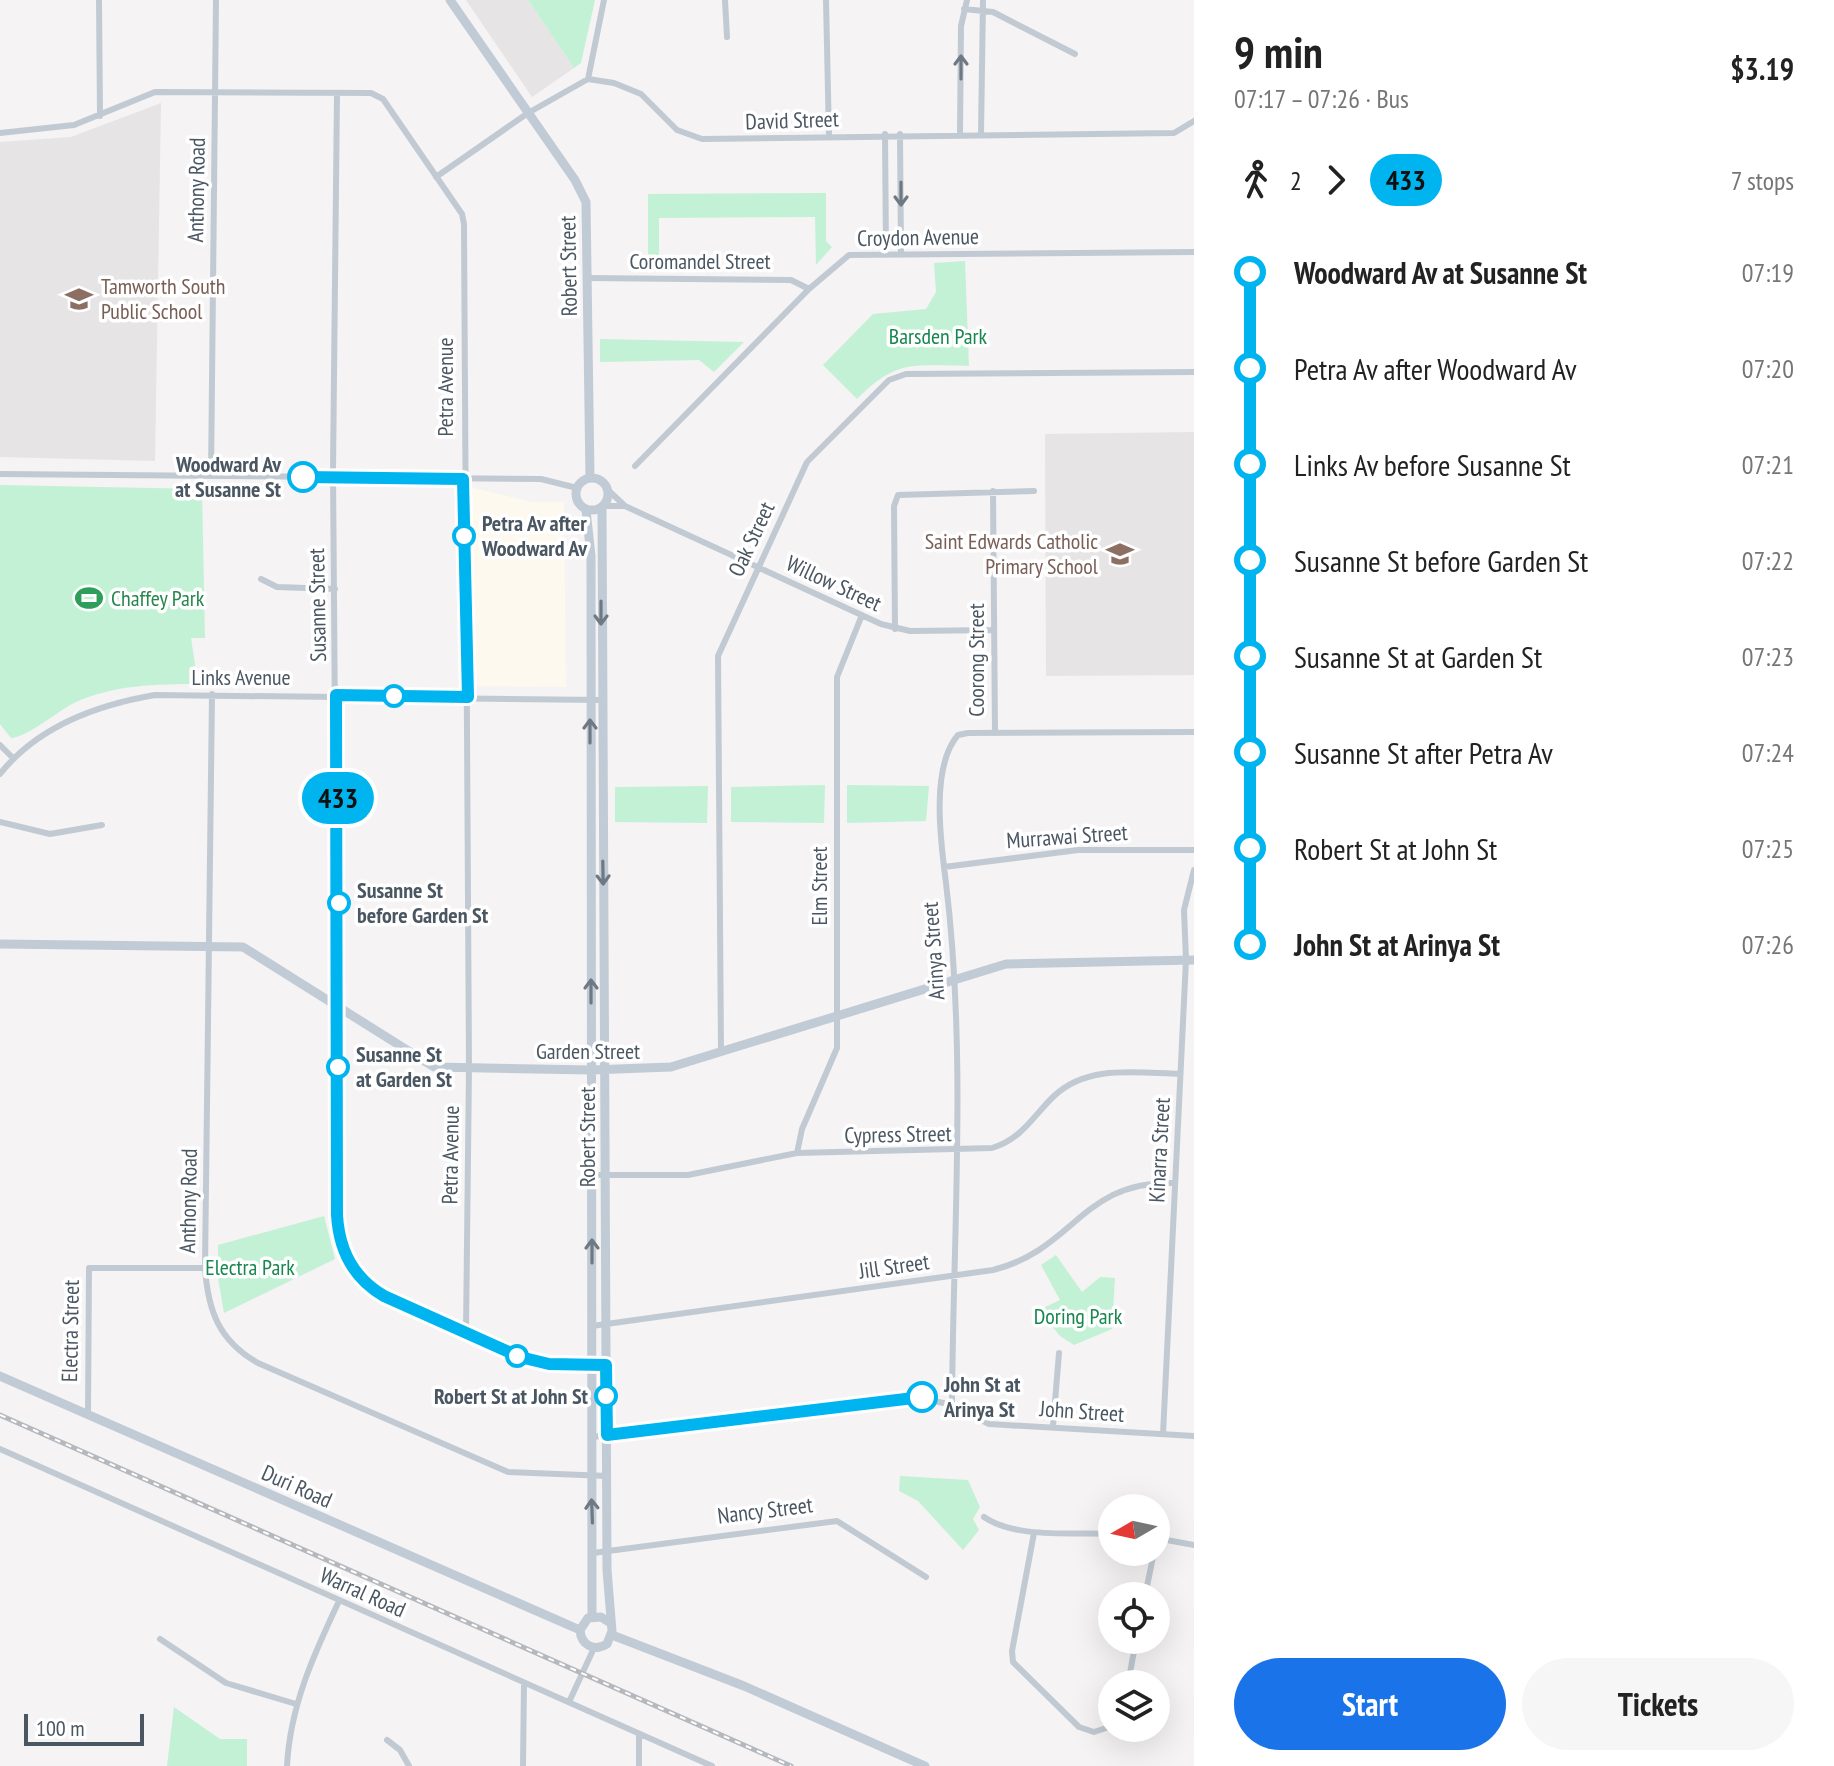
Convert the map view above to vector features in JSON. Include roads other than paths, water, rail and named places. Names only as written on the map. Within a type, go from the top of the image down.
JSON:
[{"type":"street","points":[[99,0],[100,116]]},
{"type":"street","name":"Anthony Road","points":[[211,476],[216,0]]},
{"type":"street","name":"Robert Street","points":[[450,0],[583,195],[590,478]]},
{"type":"street","points":[[436,177],[528,113],[588,79],[604,0]]},
{"type":"street","points":[[725,0],[727,37]]},
{"type":"street","points":[[826,0],[829,137]]},
{"type":"street","points":[[960,134],[964,9],[967,0]]},
{"type":"street","points":[[981,134],[983,0]]},
{"type":"street","points":[[964,9],[993,12],[1075,54]]},
{"type":"street","name":"David Street","points":[[588,79],[614,83],[641,94],[677,130],[702,139],[885,134],[1174,133],[1194,121]]},
{"type":"street","name":"Petra Avenue","points":[[0,133],[64,127],[100,116],[155,92],[371,93],[383,99],[462,214],[468,697],[466,1332]]},
{"type":"street","name":"Susanne Street","points":[[337,93],[334,477],[339,1008],[337,1215],[345,1255],[372,1289],[520,1357],[549,1364],[606,1365]]},
{"type":"street","points":[[885,134],[886,254]]},
{"type":"street","points":[[900,134],[901,254]]},
{"type":"street","name":"Croydon Avenue","points":[[635,466],[809,289],[849,255],[1194,252]]},
{"type":"street","name":"Coromandel Street","points":[[587,278],[791,280],[809,289]]},
{"type":"street","name":"Oak Street","points":[[721,1052],[718,656],[807,462],[882,387],[897,376],[1194,372]]},
{"type":"street","points":[[0,474],[541,479],[577,488]]},
{"type":"street","points":[[590,478],[603,482],[608,490],[602,507],[586,510],[576,498],[577,488],[590,478]]},
{"type":"street","name":"Willow Street","points":[[608,490],[625,506],[895,629],[994,630]]},
{"type":"street","name":"Coorong Street","points":[[993,491],[995,733]]},
{"type":"street","points":[[895,629],[894,506],[898,495],[1034,491]]},
{"type":"street","name":"Willow Street","points":[[602,507],[625,506]]},
{"type":"street","name":"Robert Street","points":[[602,507],[609,1622]]},
{"type":"street","name":"Robert Street","points":[[586,510],[591,556],[592,1617]]},
{"type":"street","points":[[261,579],[277,587],[335,589]]},
{"type":"street","name":"Elm Street","points":[[797,1153],[802,1129],[837,1048],[837,677],[862,615]]},
{"type":"street","name":"Anthony Road","points":[[212,694],[205,1268],[208,1298],[219,1329],[238,1350],[258,1363],[508,1472],[591,1478],[607,1476]]},
{"type":"street","name":"Links Avenue","points":[[0,774],[13,758],[61,725],[112,703],[155,695],[602,700]]},
{"type":"street","name":"Arinya Street","points":[[952,1405],[956,977],[938,808],[950,750],[955,739],[963,733],[1194,732]]},
{"type":"street","points":[[0,745],[13,758]]},
{"type":"street","points":[[0,822],[50,834],[102,825]]},
{"type":"street","name":"Murrawai Street","points":[[944,867],[1078,850],[1194,850]]},
{"type":"street","name":"Kinarra Street","points":[[1163,1434],[1180,1074],[1190,960],[1184,910],[1194,870]]},
{"type":"street","name":"Garden Street","points":[[0,944],[250,949],[429,1065],[591,1070],[662,1069],[956,977],[1027,961],[1190,960]]},
{"type":"street","name":"Cypress Street","points":[[591,1175],[688,1175],[797,1153],[992,1148],[1016,1138],[1056,1095],[1082,1078],[1120,1072],[1180,1074]]},
{"type":"street","name":"Jill Street","points":[[592,1326],[1004,1267],[1037,1253],[1103,1197],[1148,1182],[1175,1183]]},
{"type":"street","name":"Electra Street","points":[[88,1414],[89,1268],[205,1268]]},
{"type":"street","points":[[1053,1426],[1059,1353]]},
{"type":"street","name":"Duri Road","points":[[0,1376],[580,1630]]},
{"type":"street","name":"John Street","points":[[593,1437],[901,1397],[922,1397],[952,1405],[989,1424],[1194,1436]]},
{"type":"street","name":"Warral Road","points":[[0,1449],[712,1766]]},
{"type":"street","points":[[984,1517],[1000,1527],[1034,1533],[1098,1533]]},
{"type":"street","name":"Nancy Street","points":[[593,1553],[837,1521],[926,1577]]},
{"type":"street","points":[[1034,1533],[1012,1651],[1013,1662],[1079,1727],[1098,1731]]},
{"type":"street","points":[[1170,1541],[1194,1545]]},
{"type":"street","points":[[287,1766],[296,1704],[314,1652],[339,1601]]},
{"type":"street","points":[[569,1702],[594,1648],[607,1644],[612,1635],[609,1622],[601,1617],[592,1617],[580,1630],[582,1640],[594,1648]]},
{"type":"street","points":[[612,1635],[744,1686],[925,1766]]},
{"type":"street","points":[[160,1639],[226,1683],[296,1704]]},
{"type":"street","points":[[523,1766],[524,1683]]},
{"type":"street","points":[[639,1735],[639,1766]]},
{"type":"street","points":[[387,1740],[400,1750],[409,1766]]},
{"type":"railway","points":[[0,1415],[791,1766]]},
{"type":"place","name":"Tamworth South Public School","points":[[79,299]]},
{"type":"place","name":"Woodward Av at Susanne St","points":[[303,477]]},
{"type":"place","name":"Petra Av after Woodward Av","points":[[464,536]]},
{"type":"place","name":"Saint Edwards Catholic Primary School","points":[[1120,554]]},
{"type":"place","name":"Chaffey Park","points":[[89,598]]},
{"type":"place","name":"Susanne St before Garden St","points":[[339,903]]},
{"type":"place","name":"Susanne St at Garden St","points":[[338,1067]]},
{"type":"place","name":"Robert St at John St","points":[[606,1396]]},
{"type":"place","name":"John St at Arinya St","points":[[922,1397]]},
{"type":"park label","name":"Barsden Park","points":[[938,336]]},
{"type":"park label","name":"Electra Park","points":[[250,1267]]},
{"type":"park label","name":"Doring Park","points":[[1078,1316]]}]
